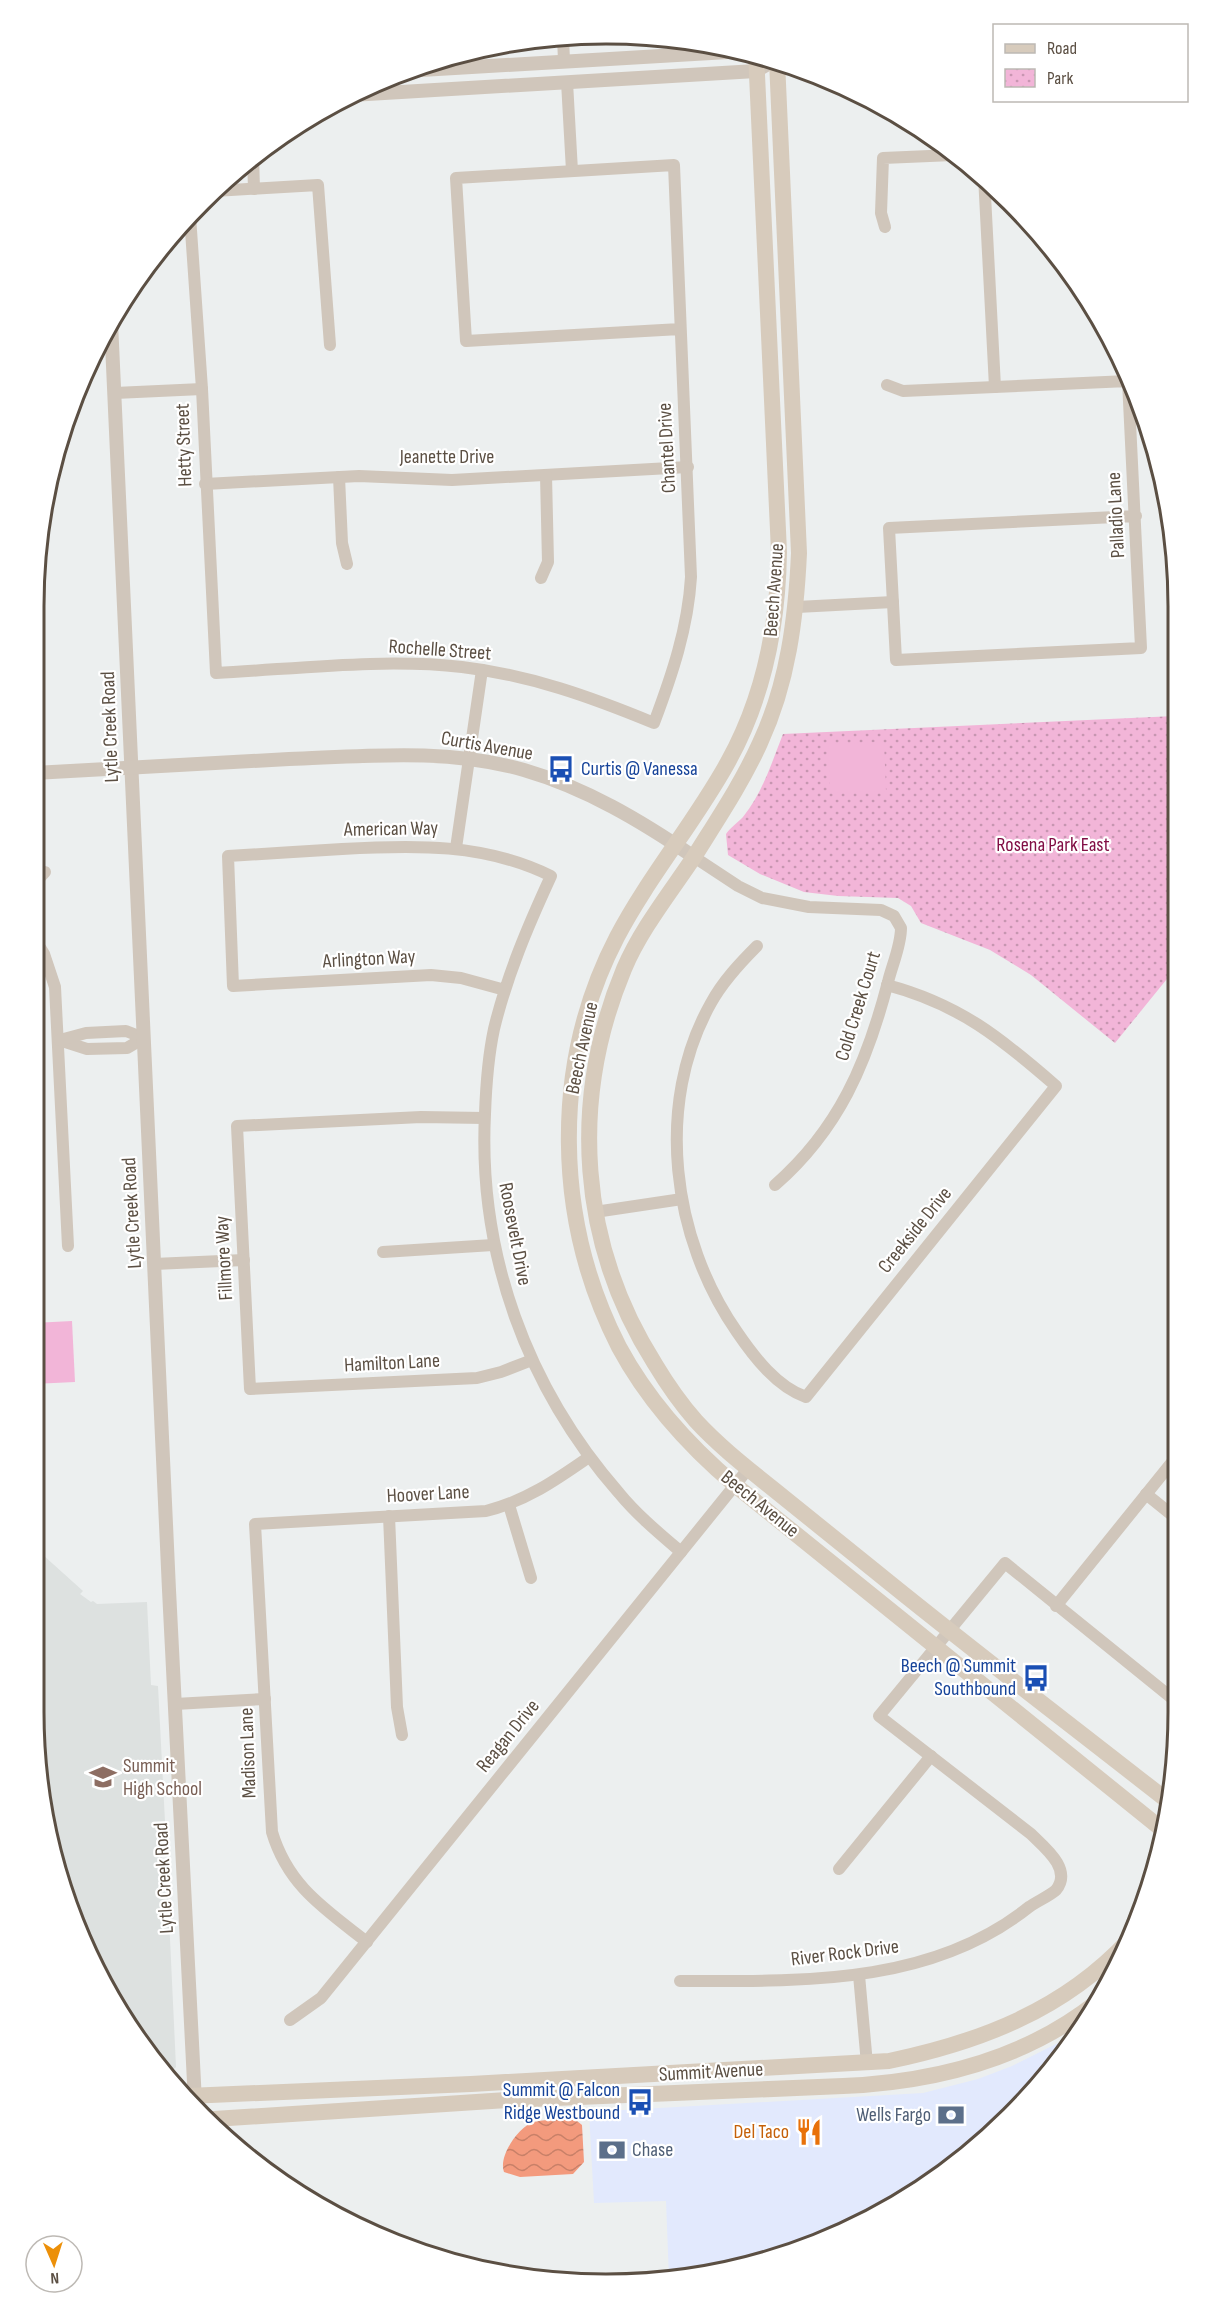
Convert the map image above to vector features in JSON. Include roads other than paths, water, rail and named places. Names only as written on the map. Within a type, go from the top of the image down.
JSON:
[{"type":"main road","name":"Beech Avenue","points":[[756,64],[778,540],[777,607],[761,679],[738,742],[718,779],[617,938],[587,1012],[578,1049],[570,1100],[568,1147],[570,1183],[583,1255],[599,1304],[620,1348],[641,1382],[670,1421],[699,1453],[735,1485],[1157,1826]]},
{"type":"main road","name":"Beech Avenue","points":[[776,70],[799,553],[797,607],[790,648],[778,695],[761,741],[740,782],[694,857],[635,946],[607,1016],[592,1082],[589,1131],[590,1178],[595,1212],[604,1251],[620,1299],[639,1338],[666,1382],[695,1420],[748,1468],[949,1630],[1162,1797]]},
{"type":"main road","name":"Summit Avenue","points":[[197,2098],[867,2064],[936,2051],[971,2041],[1006,2026],[1048,2004],[1089,1976],[1113,1954]]},
{"type":"main road","name":"Summit Avenue","points":[[217,2119],[507,2100],[894,2082],[937,2076],[994,2058],[1028,2044],[1081,2013]]},
{"type":"street","points":[[563,45],[564,61]]},
{"type":"street","points":[[440,69],[710,53]]},
{"type":"street","points":[[375,94],[756,71],[765,67]]},
{"type":"street","points":[[567,82],[572,171],[456,178],[466,341],[680,329]]},
{"type":"street","points":[[885,227],[880,213],[883,158],[941,155]]},
{"type":"street","name":"Chantel Drive","points":[[572,171],[674,165],[691,552],[688,609],[676,660],[654,723]]},
{"type":"street","points":[[253,168],[254,189]]},
{"type":"street","points":[[227,190],[318,185],[330,345]]},
{"type":"street","points":[[887,385],[903,391],[995,387],[985,190]]},
{"type":"street","name":"Hetty Street","points":[[191,227],[216,673]]},
{"type":"street","name":"Lytle Creek Road","points":[[112,338],[193,2094]]},
{"type":"street","name":"Palladio Lane","points":[[995,387],[1121,381]]},
{"type":"street","points":[[115,393],[201,388]]},
{"type":"street","name":"Palladio Lane","points":[[893,602],[896,660],[1142,648],[1129,399]]},
{"type":"street","name":"Jeanette Drive","points":[[205,484],[373,476],[441,480],[688,467]]},
{"type":"street","points":[[541,578],[548,562],[546,475]]},
{"type":"street","points":[[339,477],[342,543],[347,564]]},
{"type":"street","points":[[797,607],[893,602],[889,528],[1136,516]]},
{"type":"street","name":"Rochelle Street","points":[[216,673],[442,665],[482,670],[567,689],[654,723]]},
{"type":"street","points":[[456,848],[482,670]]},
{"type":"street","name":"Curtis Avenue","points":[[43,772],[415,754],[469,758],[517,768],[573,787],[610,804],[738,886],[762,898],[809,907],[881,910],[889,912],[897,920]]},
{"type":"street","name":"American Way","points":[[233,986],[228,856],[386,847],[456,848],[498,856],[551,876]]},
{"type":"street","name":"Roosevelt Drive","points":[[551,876],[527,929],[505,990],[488,1062],[484,1118],[484,1170],[493,1245],[509,1304],[548,1392],[589,1457],[620,1495],[681,1552]]},
{"type":"street","name":"Cold Creek Court","points":[[775,1185],[815,1143],[848,1094],[870,1045],[887,985],[901,932],[897,920]]},
{"type":"street","points":[[595,1212],[682,1199],[677,1146],[678,1123],[683,1084],[693,1043],[711,1003],[723,984],[757,946]]},
{"type":"street","points":[[43,952],[55,987],[68,1246]]},
{"type":"street","name":"Arlington Way","points":[[233,986],[432,975],[461,978],[505,990]]},
{"type":"street","name":"Creekside Drive","points":[[682,1199],[699,1260],[729,1320],[765,1366],[789,1389],[806,1398],[1056,1086],[1001,1040],[969,1018],[921,995],[887,985]]},
{"type":"street","points":[[59,1040],[87,1049],[127,1048],[144,1038]]},
{"type":"street","name":"Fillmore Way","points":[[250,1389],[237,1126],[421,1117],[484,1118]]},
{"type":"street","points":[[383,1252],[493,1245]]},
{"type":"street","points":[[154,1264],[244,1260]]},
{"type":"street","name":"Hamilton Lane","points":[[250,1389],[477,1378],[501,1372],[532,1359]]},
{"type":"street","name":"Hoover Lane","points":[[255,1524],[486,1511],[509,1505],[553,1483],[589,1457]]},
{"type":"street","points":[[1056,1605],[1168,1467]]},
{"type":"street","name":"Reagan Drive","points":[[290,2020],[321,1998],[748,1468]]},
{"type":"street","points":[[1146,1494],[1168,1512]]},
{"type":"street","points":[[509,1505],[531,1578]]},
{"type":"street","points":[[389,1516],[397,1707],[402,1735]]},
{"type":"street","name":"Madison Lane","points":[[255,1524],[272,1832],[290,1872],[308,1894],[367,1942]]},
{"type":"street","points":[[839,1869],[931,1756],[879,1716],[1005,1563],[1168,1695]]},
{"type":"street","points":[[175,1704],[265,1699]]},
{"type":"street","name":"River Rock Drive","points":[[680,1981],[766,1981],[859,1975],[905,1966],[942,1956],[974,1942],[1018,1916],[1042,1897],[1055,1891],[1061,1880],[1060,1868],[1052,1856],[1030,1834],[931,1756]]},
{"type":"street","points":[[859,1975],[867,2064]]},
{"type":"water","points":[[569,2119],[582,2125],[584,2162],[573,2174],[520,2177],[504,2172],[503,2165],[507,2150],[522,2129],[538,2121]]},
{"type":"place","name":"Curtis @ Vanessa","points":[[561,769]]},
{"type":"place","name":"Beech @ Summit Southbound","points":[[1036,1678]]},
{"type":"place","name":"Summit High School","points":[[103,1777]]},
{"type":"place","name":"Summit @ Falcon Ridge Westbound","points":[[640,2102]]},
{"type":"place","name":"Wells Fargo","points":[[951,2115]]},
{"type":"place","name":"Del Taco","points":[[809,2132]]},
{"type":"place","name":"Chase","points":[[612,2150]]},
{"type":"park label","name":"Rosena Park East","points":[[1053,845]]}]
